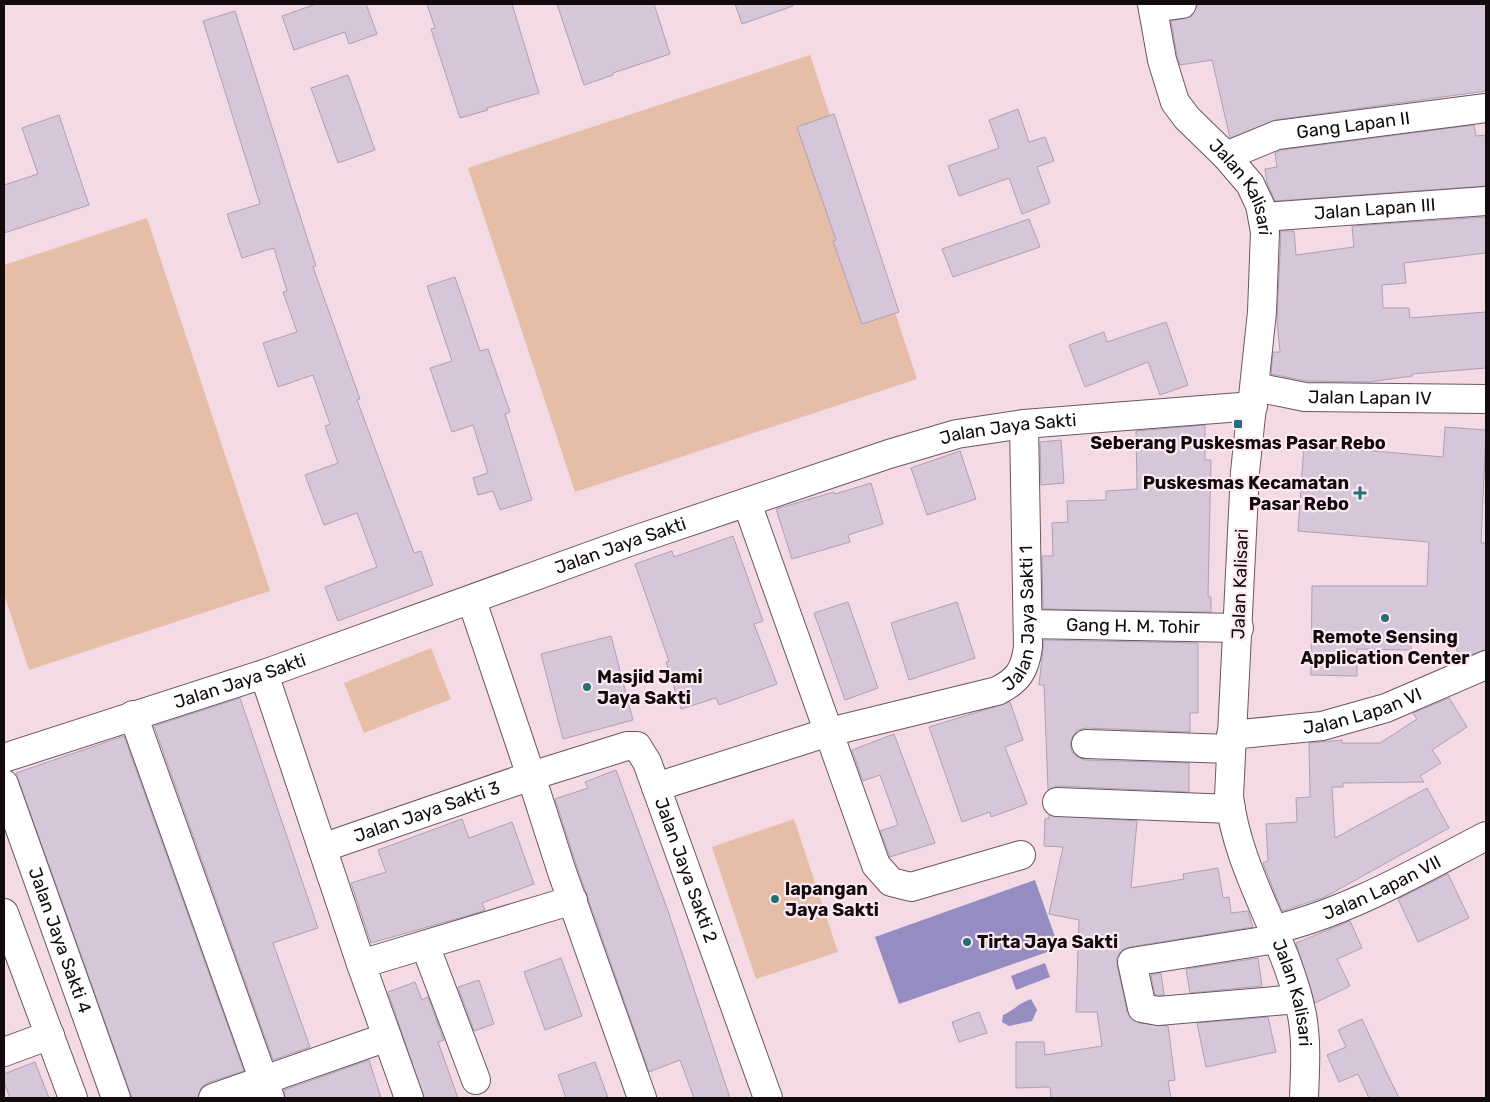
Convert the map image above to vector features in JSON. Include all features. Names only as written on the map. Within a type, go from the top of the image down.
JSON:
[{"type":"street","points":[[1152,6],[1182,4]]},
{"type":"street","name":"Jalan Kalisari","points":[[1152,6],[1162,60],[1175,102],[1187,118],[1226,156],[1250,184],[1264,217],[1262,312],[1254,397],[1246,452],[1239,628],[1231,742],[1231,809],[1246,865],[1298,999],[1305,1036],[1304,1098]]},
{"type":"street","name":"Gang Lapan II","points":[[1226,156],[1277,136],[1486,108]]},
{"type":"street","name":"Jalan Lapan III","points":[[1264,217],[1486,201]]},
{"type":"street","name":"Jalan Lapan IV","points":[[1254,397],[1486,398]]},
{"type":"street","name":"Jalan Jaya Sakti","points":[[4,758],[132,715],[264,674],[630,542],[889,454],[957,434],[1024,424],[1254,397]]},
{"type":"street","name":"Jalan Jaya Sakti 1","points":[[656,787],[829,732],[997,691],[1009,686],[1020,676],[1026,662],[1028,624],[1024,424]]},
{"type":"street","points":[[747,503],[876,865],[891,882],[910,887],[1021,856]]},
{"type":"street","points":[[472,600],[642,1098]]},
{"type":"street","name":"Gang H. M. Tohir","points":[[1028,624],[1239,628]]},
{"type":"street","name":"Jalan Lapan VI","points":[[1086,744],[1231,742],[1322,726],[1359,716],[1416,696],[1486,665]]},
{"type":"street","points":[[264,674],[361,964],[409,1098]]},
{"type":"street","points":[[132,715],[267,1090]]},
{"type":"street","name":"Jalan Jaya Sakti 2","points":[[531,776],[627,746],[637,746],[647,762],[768,1098]]},
{"type":"street","name":"Jalan Jaya Sakti 3","points":[[322,848],[531,776]]},
{"type":"street","name":"Jalan Jaya Sakti 4","points":[[4,784],[116,1098]]},
{"type":"street","points":[[1057,802],[1231,809]]},
{"type":"street","name":"Jalan Lapan VII","points":[[1298,999],[1158,1011],[1142,1008],[1132,962],[1274,934],[1395,882],[1486,836]]},
{"type":"street","points":[[361,964],[573,900]]},
{"type":"street","points":[[4,913],[73,1098]]},
{"type":"street","points":[[425,945],[476,1080]]},
{"type":"street","points":[[4,1052],[50,1035]]},
{"type":"street","points":[[213,1098],[267,1090],[387,1037]]},
{"type":"shaded area","points":[[810,55],[917,379],[575,492],[468,168]]},
{"type":"shaded area","points":[[147,218],[270,591],[29,670],[4,594],[4,265]]},
{"type":"shaded area","points":[[431,648],[451,699],[364,733],[344,683]]},
{"type":"shaded area","name":"lapangan Jaya Sakti","points":[[794,819],[838,952],[756,979],[712,847]]},
{"type":"shaded area","name":"Tirta Jaya Sakti","points":[[1035,880],[1059,948],[899,1004],[875,937]]},
{"type":"shaded area","points":[[1045,963],[1050,977],[1016,990],[1011,976]]},
{"type":"shaded area","points":[[1031,999],[1037,1010],[1032,1021],[1009,1026],[1002,1022],[1003,1015]]},
{"type":"building","points":[[316,4],[366,4],[377,34],[349,44],[345,32],[294,50],[282,16]]},
{"type":"building","points":[[427,4],[512,4],[539,93],[460,118],[431,29],[435,28]]},
{"type":"building","points":[[557,4],[654,4],[670,54],[584,85]]},
{"type":"building","points":[[735,4],[792,4],[793,6],[742,24]]},
{"type":"building","points":[[1486,4],[1486,91],[1275,120],[1230,138],[1212,60],[1180,65],[1177,56],[1171,21],[1191,17],[1197,5]]},
{"type":"building","points":[[235,11],[316,266],[313,267],[360,399],[357,400],[414,553],[421,551],[433,585],[338,621],[325,587],[377,567],[357,513],[324,525],[305,475],[338,463],[325,426],[330,424],[313,375],[278,387],[263,343],[297,332],[283,292],[287,291],[274,248],[242,258],[227,214],[260,204],[203,21]]},
{"type":"building","points":[[348,75],[375,150],[338,163],[311,88]]},
{"type":"building","points":[[1018,109],[1029,142],[1045,137],[1054,161],[1037,167],[1050,203],[1022,214],[1009,178],[959,196],[948,166],[999,148],[989,120]]},
{"type":"building","points":[[834,114],[899,312],[862,324],[833,241],[836,240],[797,127]]},
{"type":"building","points":[[59,115],[89,205],[4,233],[4,185],[38,174],[22,128]]},
{"type":"building","points":[[1474,125],[1476,136],[1486,135],[1486,186],[1275,201],[1267,183],[1265,169],[1277,167],[1275,153],[1281,150]]},
{"type":"building","points":[[1486,217],[1486,253],[1404,263],[1406,283],[1382,285],[1383,308],[1409,308],[1410,318],[1486,312],[1486,368],[1412,374],[1412,376],[1369,382],[1307,381],[1271,374],[1273,352],[1280,352],[1277,319],[1281,231],[1294,231],[1296,255],[1354,247],[1352,226]]},
{"type":"building","points":[[1029,219],[1040,247],[953,277],[942,249]]},
{"type":"building","points":[[455,277],[480,351],[488,349],[510,412],[505,414],[532,500],[500,510],[493,491],[478,495],[473,478],[488,473],[473,425],[452,432],[430,368],[452,361],[427,286]]},
{"type":"building","points":[[1166,322],[1188,385],[1160,395],[1148,362],[1085,387],[1069,345],[1104,332],[1107,342]]},
{"type":"building","points":[[1205,425],[1205,460],[1211,460],[1208,597],[1211,597],[1211,612],[1043,609],[1042,556],[1053,556],[1052,523],[1068,522],[1067,501],[1106,500],[1106,491],[1137,489],[1136,431]]},
{"type":"building","points":[[1445,427],[1486,430],[1481,543],[1486,543],[1486,650],[1464,657],[1457,657],[1457,636],[1411,635],[1411,650],[1357,649],[1357,676],[1311,675],[1312,586],[1427,586],[1429,542],[1298,531],[1304,445],[1443,457]]},
{"type":"building","points":[[1061,440],[1064,483],[1041,485],[1040,442]]},
{"type":"building","points":[[960,451],[976,499],[927,515],[911,468]]},
{"type":"building","points":[[871,483],[883,524],[848,535],[850,542],[792,559],[776,509]]},
{"type":"building","points":[[733,536],[763,621],[754,624],[777,684],[719,705],[716,698],[681,709],[666,662],[669,661],[635,564],[672,551],[674,557]]},
{"type":"building","points":[[848,602],[878,688],[845,700],[814,613]]},
{"type":"building","points":[[957,602],[975,658],[909,680],[891,623]]},
{"type":"building","name":"Masjid Jami Jaya Sakti","points":[[611,636],[633,720],[563,739],[541,654]]},
{"type":"building","points":[[1044,640],[1198,643],[1198,713],[1190,713],[1190,732],[1087,728],[1078,730],[1070,743],[1072,752],[1085,760],[1189,763],[1189,792],[1058,786],[1048,790],[1044,685],[1039,685]]},
{"type":"building","points":[[240,698],[318,928],[273,943],[310,1047],[273,1060],[154,726]]},
{"type":"building","points":[[1449,698],[1467,727],[1432,750],[1441,763],[1420,776],[1424,782],[1343,783],[1343,787],[1332,787],[1335,838],[1427,788],[1449,828],[1325,897],[1282,911],[1263,863],[1268,861],[1266,824],[1297,822],[1296,798],[1310,797],[1309,743],[1342,740],[1342,743],[1380,743],[1417,719],[1413,713]]},
{"type":"building","points":[[1010,702],[1023,740],[1005,747],[1027,804],[991,817],[990,812],[962,822],[929,727]]},
{"type":"building","points":[[894,734],[935,843],[890,857],[880,831],[898,825],[880,775],[863,781],[852,750]]},
{"type":"building","points":[[124,736],[244,1071],[207,1083],[201,1088],[198,1098],[132,1098],[16,773]]},
{"type":"building","points":[[616,770],[668,911],[730,1098],[694,1098],[680,1060],[649,1072],[577,867],[555,799],[588,788],[585,782]]},
{"type":"building","points":[[1049,815],[1137,821],[1131,888],[1184,879],[1183,874],[1218,868],[1223,898],[1229,897],[1231,913],[1248,911],[1253,927],[1130,947],[1122,950],[1117,957],[1127,1011],[1131,1019],[1139,1023],[1168,1026],[1175,1080],[1168,1081],[1171,1098],[1051,1098],[1050,1087],[1016,1088],[1016,1042],[1044,1042],[1045,1055],[1102,1046],[1097,1012],[1076,1012],[1079,920],[1049,914],[1063,847],[1044,846],[1045,819],[1049,818]]},
{"type":"building","points":[[462,819],[469,838],[512,822],[534,884],[482,903],[485,910],[477,913],[371,943],[351,883],[386,872],[378,850]]},
{"type":"building","points":[[1448,874],[1469,918],[1418,942],[1398,899]]},
{"type":"building","points":[[1350,921],[1362,948],[1337,959],[1350,986],[1315,1003],[1296,943]]},
{"type":"building","points":[[561,958],[582,1016],[545,1030],[524,972]]},
{"type":"building","points":[[1258,958],[1262,986],[1190,993],[1186,969]]},
{"type":"building","points":[[1161,973],[1164,995],[1155,995],[1151,975]]},
{"type":"building","points":[[479,980],[494,1024],[474,1031],[458,987]]},
{"type":"building","points":[[415,982],[422,1000],[428,997],[444,1040],[438,1042],[458,1098],[424,1098],[388,992]]},
{"type":"building","points":[[979,1012],[987,1033],[959,1042],[952,1022]]},
{"type":"building","points":[[1268,1017],[1276,1052],[1206,1067],[1197,1023]]},
{"type":"building","points":[[1362,1019],[1399,1098],[1369,1098],[1358,1074],[1339,1082],[1327,1055],[1346,1047],[1338,1030]]},
{"type":"building","points":[[369,1060],[381,1098],[285,1098],[284,1090]]},
{"type":"building","points":[[35,1062],[49,1098],[10,1098],[4,1082],[4,1074]]},
{"type":"building","points":[[595,1062],[608,1098],[566,1098],[558,1075]]},
{"type":"place","name":"Seberang Puskesmas Pasar Rebo","points":[[1238,424]]},
{"type":"place","name":"Puskesmas Kecamatan Pasar Rebo","points":[[1360,493]]},
{"type":"place","name":"Remote Sensing Application Center","points":[[1385,618]]},
{"type":"place","name":"Masjid Jami Jaya Sakti","points":[[587,687]]},
{"type":"place","name":"lapangan Jaya Sakti","points":[[775,899]]},
{"type":"place","name":"Tirta Jaya Sakti","points":[[967,942]]}]
